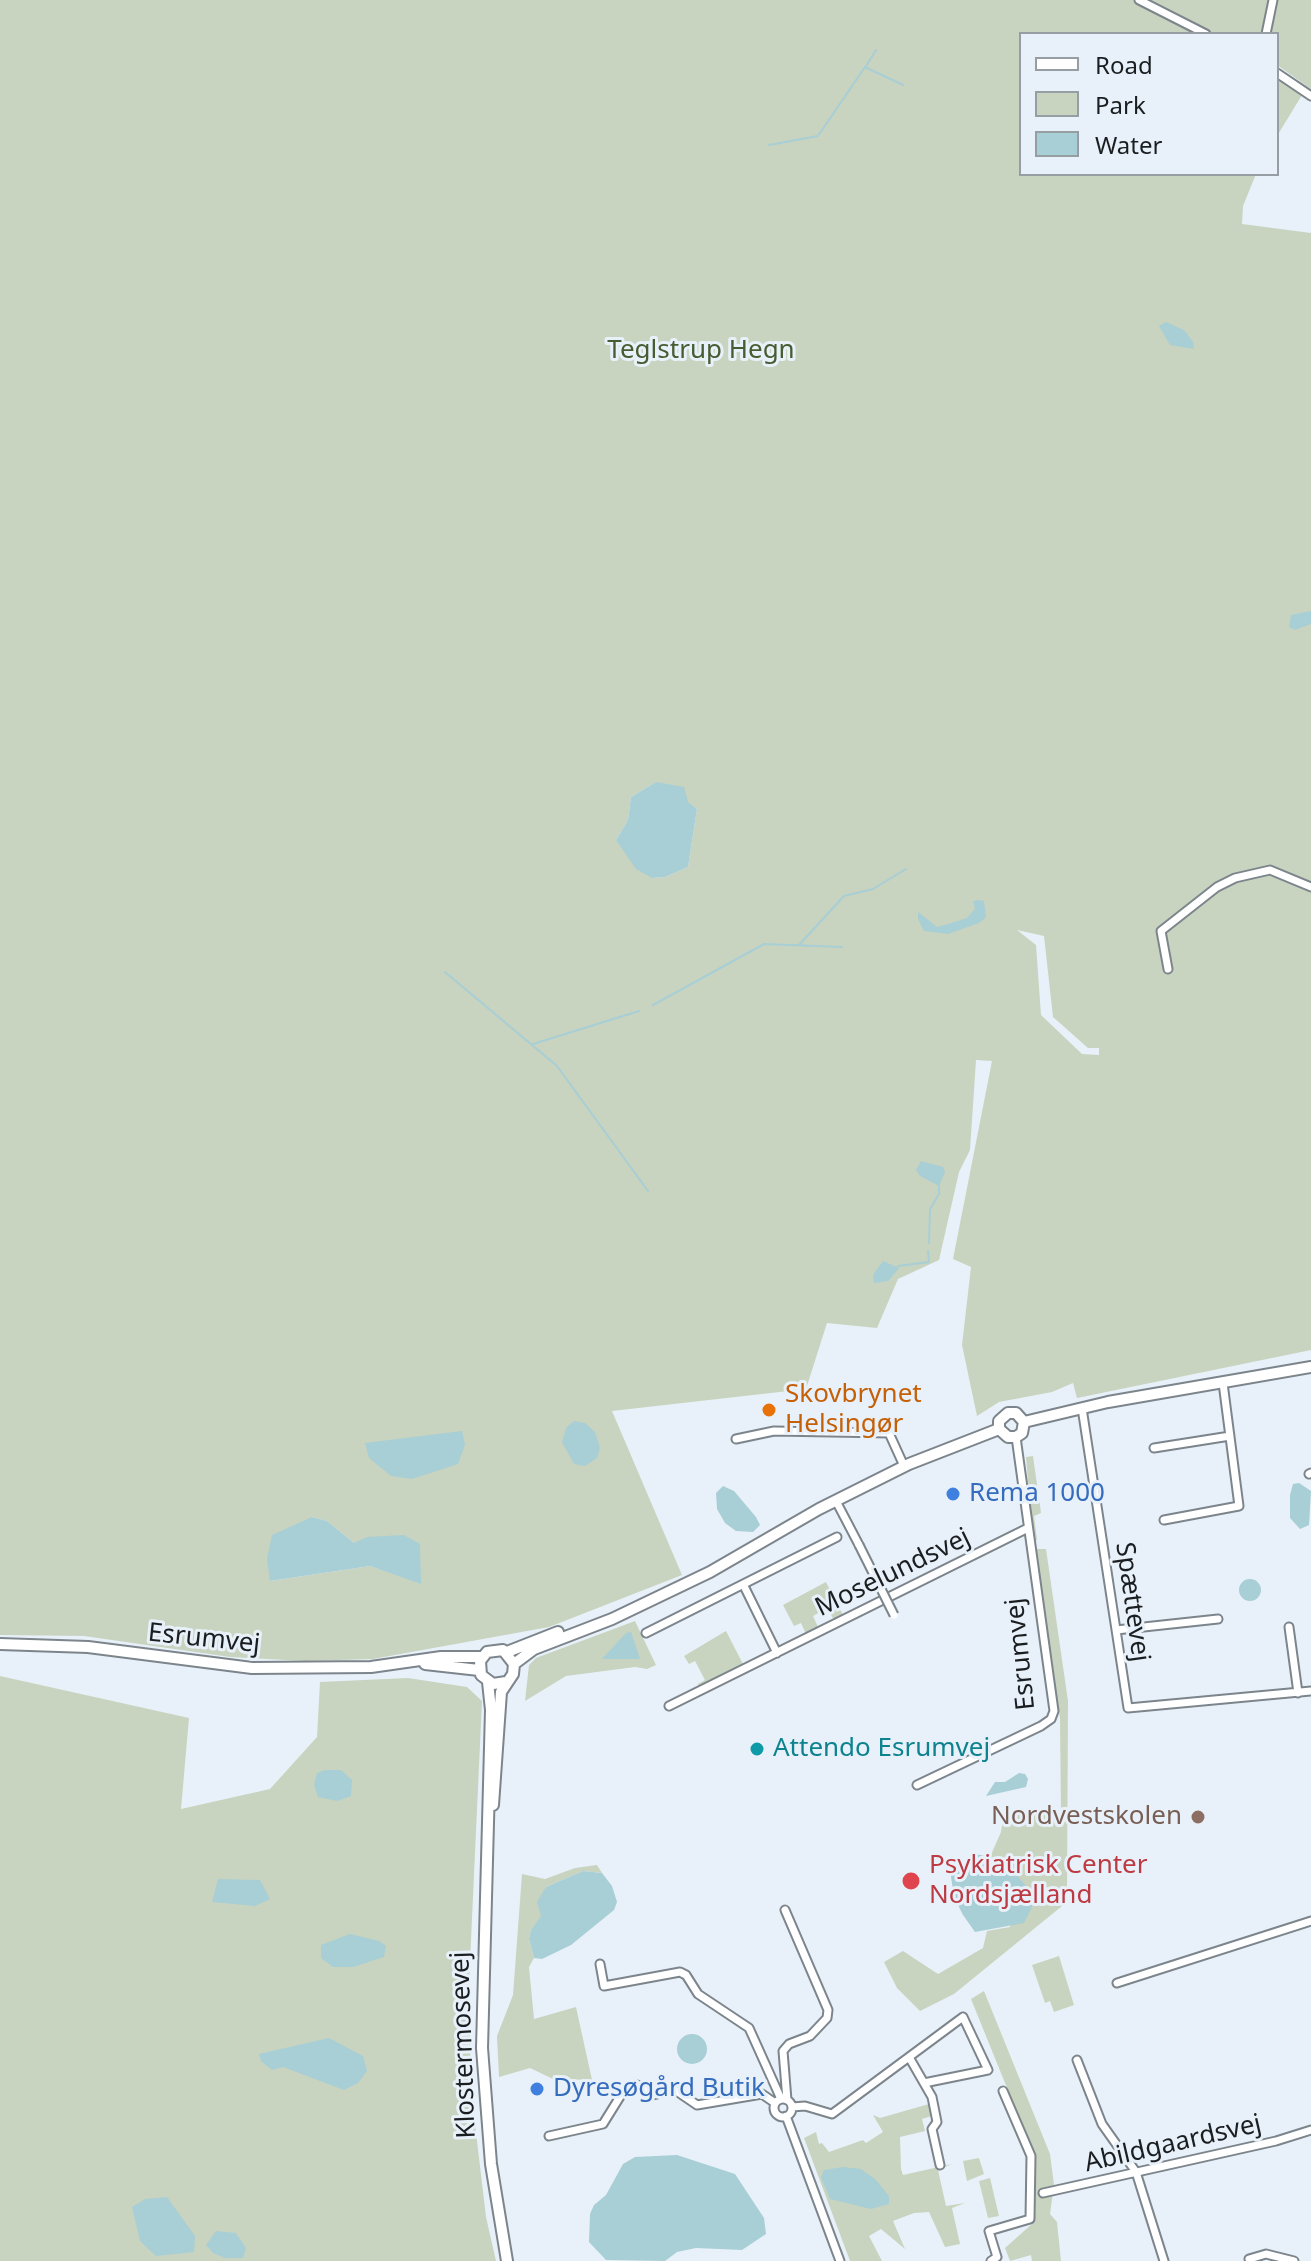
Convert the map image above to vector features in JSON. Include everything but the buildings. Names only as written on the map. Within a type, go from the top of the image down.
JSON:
[{"type":"main road","points":[[1024,1422],[1082,1408],[1311,1367]]},
{"type":"main road","points":[[1008,1413],[1016,1413],[1024,1422],[1023,1430],[1016,1437],[1008,1437],[999,1429],[999,1421],[1008,1413]]},
{"type":"main road","points":[[514,1664],[534,1649],[710,1572],[904,1466],[999,1429]]},
{"type":"main road","points":[[507,1652],[514,1664],[513,1674],[506,1682],[488,1682],[479,1670],[482,1657],[493,1649],[507,1652],[543,1636],[628,1610]]},
{"type":"main road","name":"Esrumvej","points":[[0,1644],[88,1647],[245,1668],[403,1663],[456,1665],[479,1670]]},
{"type":"main road","name":"Esrumvej","points":[[403,1663],[441,1657],[482,1657]]},
{"type":"main road","name":"Klostermosevej","points":[[488,1682],[491,1710],[482,2048],[491,2164],[507,2261]]},
{"type":"main road","name":"Klostermosevej","points":[[488,1826],[495,1782],[501,1692],[506,1682]]},
{"type":"street","points":[[1139,0],[1202,32]]},
{"type":"street","points":[[1266,32],[1273,0]]},
{"type":"street","points":[[1279,74],[1311,96]]},
{"type":"street","points":[[1168,969],[1161,931],[1217,887],[1235,878],[1270,870],[1311,887]]},
{"type":"street","points":[[1164,1520],[1239,1506],[1223,1383]]},
{"type":"street","name":"Spættevej","points":[[1082,1408],[1128,1708],[1298,1693]]},
{"type":"street","points":[[736,1439],[774,1431],[889,1433],[904,1466]]},
{"type":"street","points":[[1154,1448],[1230,1436]]},
{"type":"street","name":"Esrumvej","points":[[917,1785],[1051,1719],[1054,1711],[1026,1529],[1016,1437]]},
{"type":"street","points":[[836,1501],[894,1615]]},
{"type":"street","name":"Moselundsvej","points":[[669,1706],[1026,1529]]},
{"type":"street","points":[[646,1633],[837,1537]]},
{"type":"street","points":[[744,1586],[777,1653]]},
{"type":"street","points":[[1116,1630],[1218,1619]]},
{"type":"street","points":[[1289,1627],[1298,1693],[1311,1691]]},
{"type":"street","points":[[785,1910],[828,2010],[827,2018],[810,2036],[789,2044],[783,2051],[781,2101],[776,2113],[786,2116]]},
{"type":"street","points":[[1117,1983],[1311,1921]]},
{"type":"street","points":[[600,1964],[604,1986],[680,1972],[692,1980],[698,1994],[749,2028],[781,2101]]},
{"type":"street","points":[[549,2136],[603,2124],[626,2087],[637,2085],[653,2095],[675,2090],[697,2105],[762,2094],[792,2107],[805,2106],[832,2114],[963,2017],[988,2070],[924,2083]]},
{"type":"street","points":[[909,2057],[932,2097],[937,2122],[932,2129],[940,2165]]},
{"type":"street","points":[[1077,2060],[1102,2124],[1136,2172],[1164,2261]]},
{"type":"street","points":[[991,2261],[997,2257],[989,2231],[1030,2219],[1031,2156],[1003,2091]]},
{"type":"street","points":[[786,2116],[792,2107]]},
{"type":"street","points":[[786,2116],[840,2261]]},
{"type":"street","name":"Abildgaardsvej","points":[[1043,2193],[1311,2130]]},
{"type":"street","points":[[1249,2259],[1266,2254],[1294,2261]]},
{"type":"green space","name":"Teglstrup Hegn","points":[[0,0],[1311,0],[1311,89],[1279,66],[1279,32],[1019,32],[1019,176],[1255,176],[1243,206],[1242,224],[1311,233],[1311,1350],[1077,1398],[1073,1383],[1052,1392],[999,1402],[977,1416],[962,1345],[971,1267],[953,1259],[992,1061],[976,1060],[970,1150],[959,1172],[939,1260],[898,1279],[877,1328],[827,1323],[806,1389],[612,1411],[682,1575],[549,1627],[373,1659],[305,1661],[230,1657],[84,1636],[0,1635]],"holes":[[[656,782],[697,809],[688,867],[665,877],[652,878],[616,840],[628,820],[631,797]],[[1017,930],[1044,936],[1053,1017],[1088,1048],[1099,1048],[1099,1055],[1082,1054],[1041,1015],[1036,945]],[[312,1517],[327,1521],[354,1543],[421,1583],[370,1566],[270,1581]]]},
{"type":"green space","points":[[1279,79],[1302,95],[1279,133]]},
{"type":"green space","points":[[1033,1456],[1041,1513],[1034,1516],[1037,1540],[1033,1541],[1026,1457]]},
{"type":"green space","points":[[1035,1549],[1046,1549],[1068,1701],[1067,1902],[954,1994],[920,2011],[897,1988],[884,1962],[903,1951],[938,1974],[983,1948],[987,1931],[1010,1927],[1010,1867],[990,1857],[1001,1832],[1004,1812],[1061,1816],[1060,1718]]},
{"type":"green space","points":[[826,1582],[843,1615],[834,1620],[827,1608],[813,1616],[818,1627],[806,1634],[801,1623],[794,1626],[783,1605]]},
{"type":"green space","points":[[635,1621],[656,1665],[647,1669],[635,1667],[566,1676],[525,1701],[529,1665],[536,1658]]},
{"type":"green space","points":[[726,1631],[744,1666],[700,1689],[698,1684],[705,1680],[695,1661],[689,1664],[684,1656]]},
{"type":"green space","points":[[0,1676],[189,1718],[181,1809],[270,1789],[317,1737],[320,1682],[408,1678],[467,1687],[482,1701],[469,1984],[471,2090],[486,2217],[496,2261],[0,2261]]},
{"type":"green space","points":[[597,1865],[602,1873],[583,1871],[546,1887],[542,1916],[531,1930],[529,1939],[534,1958],[529,1967],[534,2019],[576,2007],[592,2080],[553,2079],[530,2068],[499,2077],[497,2036],[513,1995],[522,1874],[545,1879],[575,1868]]},
{"type":"green space","points":[[1059,1956],[1074,2005],[1054,2012],[1050,2001],[1045,2003],[1032,1965]]},
{"type":"green space","points":[[984,1991],[1050,2154],[1054,2185],[1050,2214],[1057,2222],[1061,2261],[1032,2261],[1031,2255],[1010,2261],[1005,2248],[1033,2223],[1035,2157],[971,1999]]},
{"type":"green space","points":[[929,2104],[932,2116],[922,2119],[925,2131],[900,2137],[901,2169],[903,2175],[952,2164],[938,2170],[946,2206],[965,2203],[952,2208],[960,2244],[945,2247],[929,2212],[914,2213],[893,2221],[905,2249],[881,2229],[869,2236],[882,2261],[850,2261],[804,2138],[816,2132],[819,2144],[822,2143],[829,2152],[863,2140],[866,2143],[883,2132],[873,2115],[880,2118]]},
{"type":"green space","points":[[979,2158],[984,2174],[967,2181],[963,2161]]},
{"type":"green space","points":[[990,2178],[999,2216],[988,2218],[979,2181]]},
{"type":"water","points":[[1166,322],[1184,330],[1194,349],[1170,345],[1159,326]]},
{"type":"water","points":[[1311,611],[1311,624],[1295,630],[1289,627],[1291,615]]},
{"type":"water","points":[[656,782],[684,787],[688,802],[697,809],[688,867],[665,877],[652,878],[636,869],[616,840],[628,820],[631,797]]},
{"type":"water","points":[[973,901],[984,901],[986,917],[979,923],[948,934],[924,931],[918,919],[918,912],[937,927],[967,918],[975,909]]},
{"type":"water","points":[[921,1161],[943,1167],[945,1172],[939,1186],[920,1176],[916,1170]]},
{"type":"water","points":[[883,1261],[899,1268],[888,1281],[874,1283],[873,1275]]},
{"type":"water","points":[[574,1421],[585,1423],[595,1432],[600,1448],[597,1458],[585,1466],[574,1464],[562,1442],[566,1428]]},
{"type":"water","points":[[462,1431],[465,1445],[458,1464],[412,1479],[391,1476],[369,1458],[365,1443]]},
{"type":"water","points":[[1299,1483],[1311,1491],[1309,1525],[1300,1529],[1290,1518],[1290,1495],[1293,1484]]},
{"type":"water","points":[[723,1486],[734,1491],[756,1517],[760,1525],[753,1532],[736,1531],[725,1523],[717,1509],[716,1493]]},
{"type":"water","points":[[312,1517],[327,1521],[354,1543],[367,1537],[404,1535],[420,1544],[421,1584],[370,1566],[270,1581],[267,1559],[272,1535]]},
{"type":"water","points":[[1250,1579],[1258,1582],[1261,1590],[1258,1598],[1250,1601],[1242,1598],[1239,1590],[1242,1582]]},
{"type":"water","points":[[631,1632],[640,1659],[602,1659],[626,1633]]},
{"type":"water","points":[[341,1770],[352,1780],[351,1796],[337,1801],[318,1797],[314,1785],[317,1773]]},
{"type":"water","points":[[1019,1773],[1025,1774],[1028,1779],[1026,1787],[986,1796],[995,1782],[1005,1782]]},
{"type":"water","points":[[975,1854],[990,1857],[1010,1867],[1030,1891],[1034,1903],[1024,1923],[975,1932],[954,1897],[950,1870]]},
{"type":"water","points":[[583,1871],[602,1873],[612,1886],[617,1902],[614,1910],[571,1945],[542,1959],[534,1958],[529,1939],[541,1916],[537,1902],[546,1887]]},
{"type":"water","points":[[218,1879],[260,1880],[270,1899],[255,1906],[212,1902]]},
{"type":"water","points":[[350,1934],[379,1941],[386,1946],[384,1957],[353,1967],[333,1967],[321,1958],[321,1945]]},
{"type":"water","points":[[692,2034],[703,2038],[707,2049],[703,2060],[692,2064],[681,2060],[677,2049],[681,2038]]},
{"type":"water","points":[[329,2038],[363,2056],[367,2071],[358,2083],[344,2090],[283,2067],[272,2070],[261,2061],[259,2054]]},
{"type":"water","points":[[677,2155],[735,2174],[764,2218],[766,2234],[742,2250],[696,2248],[677,2252],[665,2261],[606,2260],[589,2242],[590,2214],[594,2205],[606,2195],[623,2164],[635,2157]]},
{"type":"water","points":[[843,2167],[861,2169],[875,2179],[889,2196],[889,2204],[871,2209],[830,2199],[821,2177],[824,2170]]},
{"type":"water","points":[[167,2197],[195,2236],[194,2252],[156,2256],[140,2241],[132,2207],[145,2199]]},
{"type":"water","points":[[216,2231],[236,2233],[246,2248],[243,2258],[225,2258],[213,2253],[206,2245]]},
{"type":"waterway","points":[[866,66],[876,50]]},
{"type":"waterway","points":[[769,145],[818,136],[865,67],[903,85]]},
{"type":"waterway","points":[[799,945],[844,896],[873,889],[906,869]]},
{"type":"waterway","points":[[653,1005],[764,944],[842,947]]},
{"type":"waterway","points":[[445,972],[557,1066],[648,1191]]},
{"type":"waterway","points":[[533,1044],[639,1011]]},
{"type":"waterway","points":[[929,1243],[930,1209],[939,1194],[939,1186]]},
{"type":"waterway","points":[[898,1266],[929,1262],[928,1251]]},
{"type":"place","name":"Skovbrynet Helsingør","points":[[769,1410]]},
{"type":"place","name":"Rema 1000","points":[[953,1494]]},
{"type":"place","name":"Attendo Esrumvej","points":[[757,1749]]},
{"type":"place","name":"Nordvestskolen","points":[[1198,1817]]},
{"type":"place","name":"Psykiatrisk Center Nordsjælland","points":[[911,1881]]},
{"type":"place","name":"Dyresøgård Butik","points":[[537,2089]]}]
